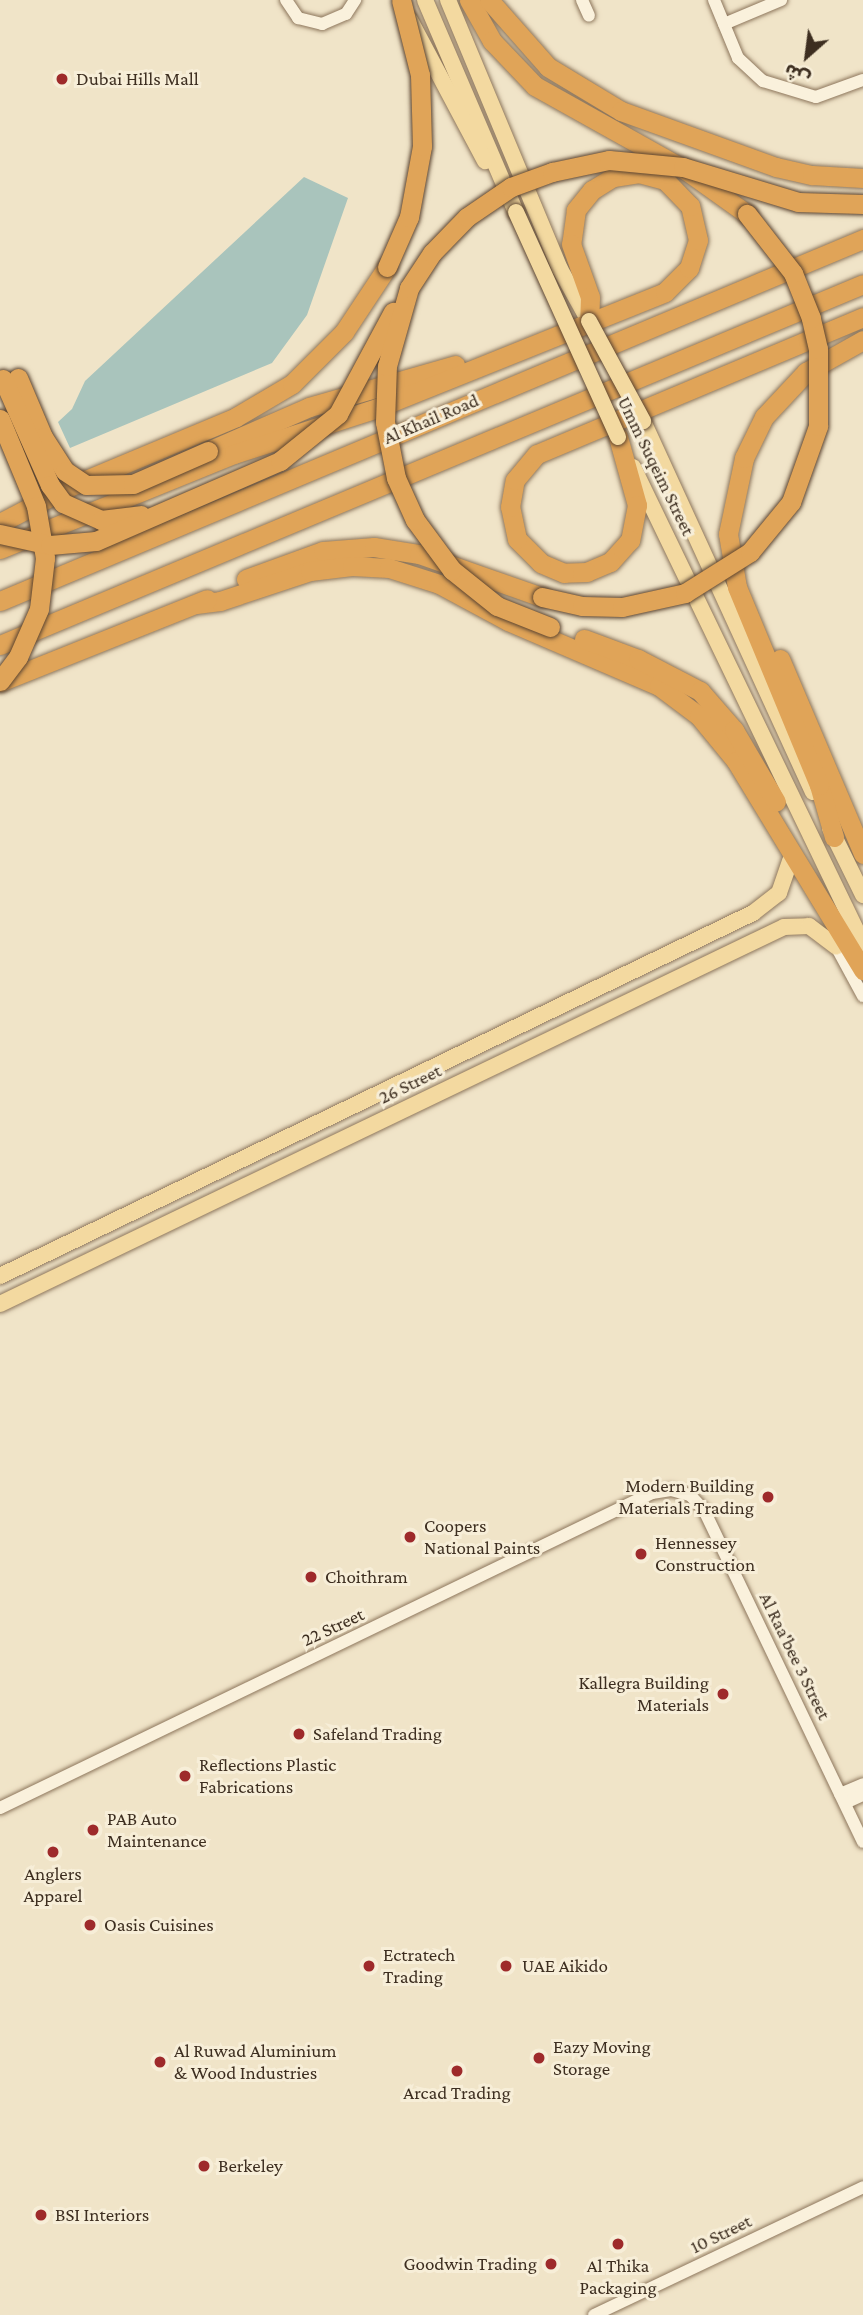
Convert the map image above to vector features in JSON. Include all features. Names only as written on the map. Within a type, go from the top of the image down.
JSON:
[{"type":"highway","points":[[0,523],[69,487],[236,417],[292,384],[344,332],[387,267],[414,200],[423,138],[417,58],[399,0]]},
{"type":"highway","points":[[0,682],[196,604],[303,556],[351,547],[419,554],[542,597],[582,606],[622,607],[685,593],[750,552],[794,495],[818,426],[818,349],[811,317],[793,273],[747,214],[708,184],[577,113],[529,82],[492,41],[470,0]]},
{"type":"highway","points":[[480,0],[502,37],[540,77],[644,148]]},
{"type":"highway","points":[[489,0],[548,67],[621,111],[785,169],[863,178]]},
{"type":"highway","points":[[0,534],[50,545],[88,543],[280,461],[331,422],[432,253],[480,206],[521,183],[584,164],[622,160],[667,164],[798,202],[863,204]]},
{"type":"highway","points":[[0,549],[233,454],[377,408],[654,297],[682,277],[697,249],[697,222],[685,198],[665,180],[639,173],[613,177],[592,190],[576,209],[571,244],[590,297],[589,321]]},
{"type":"highway","name":"Al Khail Road","points":[[0,601],[863,239]]},
{"type":"highway","points":[[0,645],[863,284]]},
{"type":"highway","points":[[410,288],[392,343],[384,399],[387,441],[403,495],[431,545],[469,586],[497,606],[675,676],[719,709],[757,765],[863,963]]},
{"type":"highway","points":[[618,437],[637,505],[630,540],[610,562],[587,572],[565,573],[541,564],[517,539],[510,507],[515,481],[537,454],[863,317]]},
{"type":"highway","points":[[834,837],[818,785],[733,573],[728,534],[737,486],[756,430],[783,392],[806,372],[863,340]]},
{"type":"highway","points":[[202,496],[120,520],[101,520],[77,512],[50,485],[11,379],[68,474],[86,485],[133,484],[354,393],[541,343]]},
{"type":"highway","points":[[0,419],[36,506],[45,558],[36,617],[18,657],[0,682]]},
{"type":"highway","points":[[737,486],[736,531],[747,581],[862,851]]},
{"type":"highway","points":[[196,604],[332,567],[405,571],[659,686],[683,702],[719,738],[782,831],[863,970]]},
{"type":"main road","points":[[399,0],[467,134],[496,173]]},
{"type":"main road","name":"Umm Suqeim Street","points":[[425,0],[496,173],[618,437],[863,944]]},
{"type":"main road","name":"Umm Suqeim Street","points":[[448,0],[560,269],[643,421],[863,895]]},
{"type":"main road","name":"26 Street","points":[[0,1276],[766,905],[782,889],[790,861]]},
{"type":"main road","name":"26 Street","points":[[0,1304],[784,927],[809,926],[835,946]]},
{"type":"main road","points":[[587,1021],[602,1002],[595,989]]},
{"type":"main road","points":[[285,1166],[305,1150],[300,1130]]},
{"type":"street","points":[[286,0],[298,18],[322,24],[346,14],[355,0]]},
{"type":"street","points":[[582,0],[589,16]]},
{"type":"street","points":[[714,0],[738,58],[763,81],[816,97],[863,80]]},
{"type":"street","points":[[724,24],[781,0]]},
{"type":"street","points":[[719,738],[735,773],[790,861],[863,996]]},
{"type":"street","name":"Al Raa'bee 3 Street","points":[[684,1492],[704,1510],[863,1842]]},
{"type":"street","name":"22 Street","points":[[0,1808],[652,1493],[684,1492]]},
{"type":"street","points":[[842,1799],[863,1784]]},
{"type":"street","points":[[842,1799],[863,1795]]},
{"type":"street","name":"10 Street","points":[[594,2315],[863,2187]]},
{"type":"water","points":[[304,177],[348,198],[307,315],[272,363],[70,448],[58,422],[72,409],[85,381]]},
{"type":"place","name":"Dubai Hills Mall","points":[[62,79]]},
{"type":"place","name":"Modern Building Materials Trading","points":[[768,1497]]},
{"type":"place","name":"Coopers National Paints","points":[[410,1537]]},
{"type":"place","name":"Hennessey Construction","points":[[641,1554]]},
{"type":"place","name":"Choithram","points":[[311,1577]]},
{"type":"place","name":"Kallegra Building Materials","points":[[723,1694]]},
{"type":"place","name":"Safeland Trading","points":[[299,1734]]},
{"type":"place","name":"Reflections Plastic Fabrications","points":[[185,1776]]},
{"type":"place","name":"PAB Auto Maintenance","points":[[93,1830]]},
{"type":"place","name":"Anglers Apparel","points":[[53,1852]]},
{"type":"place","name":"Oasis Cuisines","points":[[90,1925]]},
{"type":"place","name":"Ectratech Trading","points":[[369,1966]]},
{"type":"place","name":"UAE Aikido","points":[[506,1966]]},
{"type":"place","name":"Eazy Moving Storage","points":[[539,2058]]},
{"type":"place","name":"Al Ruwad Aluminium & Wood Industries","points":[[160,2062]]},
{"type":"place","name":"Arcad Trading","points":[[457,2071]]},
{"type":"place","name":"Berkeley","points":[[204,2166]]},
{"type":"place","name":"BSI Interiors","points":[[41,2215]]},
{"type":"place","name":"Al Thika Packaging","points":[[618,2244]]},
{"type":"place","name":"Goodwin Trading","points":[[551,2264]]}]
